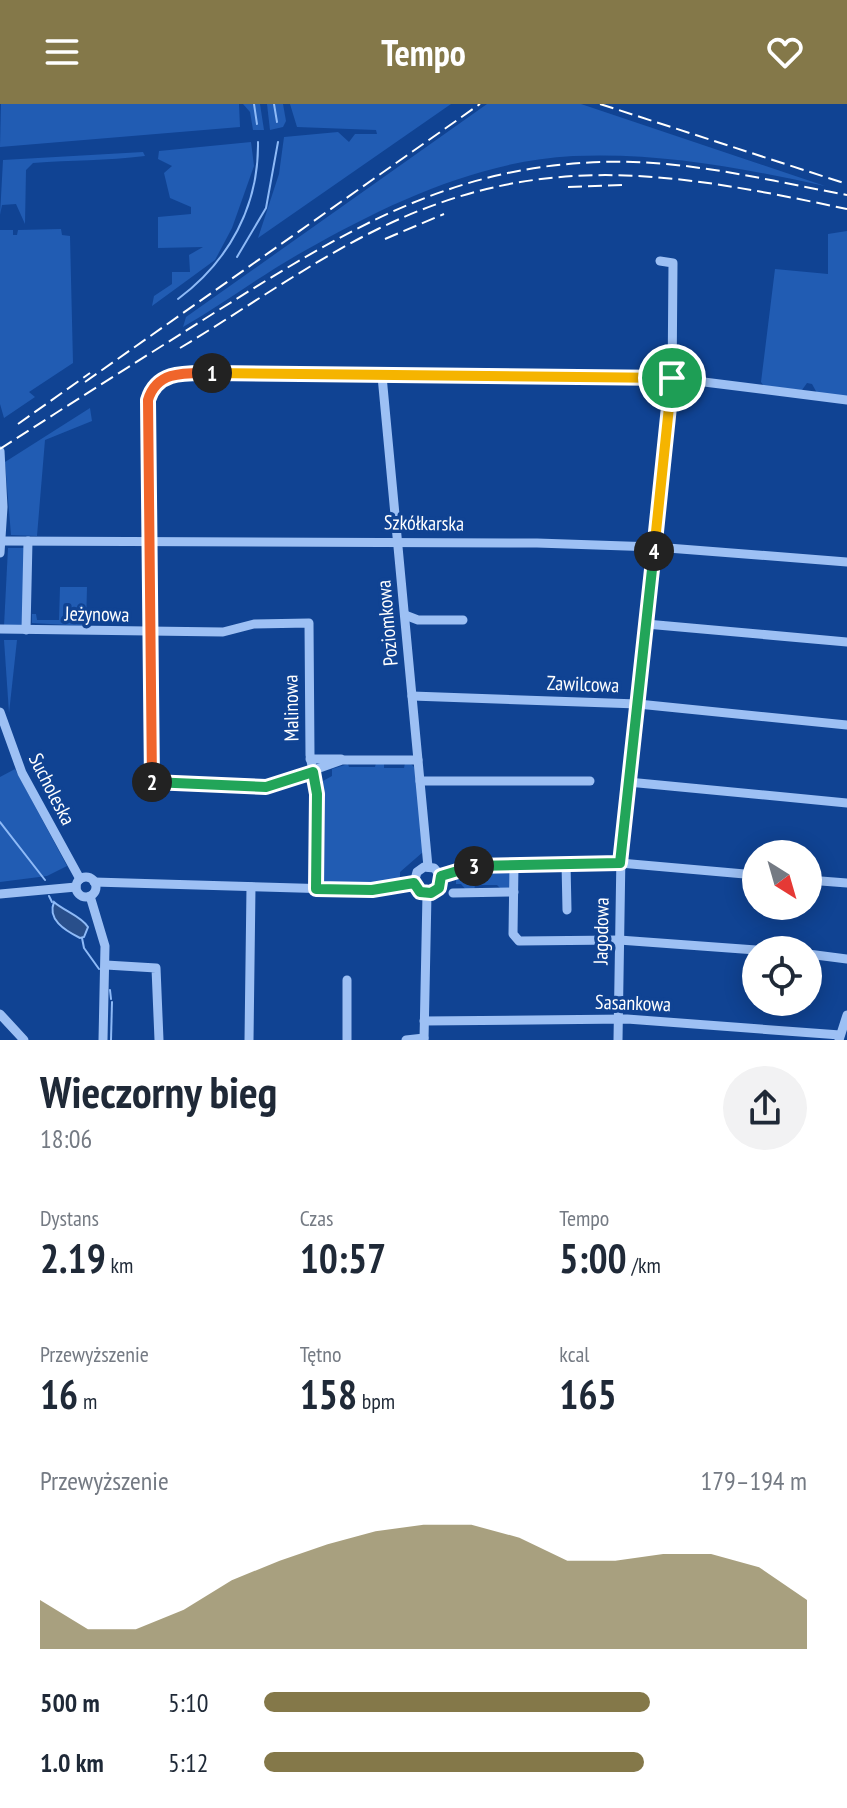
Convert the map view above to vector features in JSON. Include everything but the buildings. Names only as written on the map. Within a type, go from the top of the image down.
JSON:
[{"type":"street","name":"Jagodowa","points":[[618,1040],[620,863],[672,378],[673,263],[660,261]]},
{"type":"street","points":[[348,760],[266,787],[153,785],[150,780],[148,400],[151,390],[162,380],[186,373],[672,378],[847,400]]},
{"type":"street","name":"Poziomkowa","points":[[382,376],[428,867]]},
{"type":"street","points":[[0,451],[0,553]]},
{"type":"street","name":"Szkółkarska","points":[[1,541],[398,540],[655,547],[847,562]]},
{"type":"street","points":[[26,630],[28,541]]},
{"type":"street","points":[[405,620],[463,620]]},
{"type":"street","name":"Jeżynowa","points":[[0,629],[233,632],[254,624],[309,623]]},
{"type":"street","name":"Malinowa","points":[[309,623],[310,759],[317,794],[316,889]]},
{"type":"street","points":[[646,624],[847,642]]},
{"type":"street","name":"Zawilcowa","points":[[412,696],[638,704],[847,725]]},
{"type":"street","name":"Sucholeska","points":[[0,712],[22,773],[78,883]]},
{"type":"street","points":[[310,759],[418,760]]},
{"type":"street","points":[[420,781],[590,781]]},
{"type":"street","points":[[628,782],[847,803]]},
{"type":"street","points":[[441,876],[476,866],[566,863],[620,863],[742,874]]},
{"type":"street","points":[[566,863],[567,910]]},
{"type":"street","points":[[514,864],[513,934],[519,941],[619,940],[742,949]]},
{"type":"street","points":[[414,883],[417,872],[428,867],[441,876]]},
{"type":"street","points":[[427,894],[439,888],[441,876]]},
{"type":"street","points":[[0,894],[78,883],[88,877],[94,882],[316,889],[372,890],[414,883],[427,894]]},
{"type":"street","points":[[822,881],[847,883]]},
{"type":"street","points":[[90,896],[95,890],[94,882]]},
{"type":"street","points":[[78,883],[80,895],[90,896]]},
{"type":"street","points":[[249,1040],[251,887]]},
{"type":"street","points":[[453,893],[514,892]]},
{"type":"street","points":[[406,1040],[424,1039],[427,894]]},
{"type":"street","points":[[90,896],[104,934],[103,1040]]},
{"type":"street","points":[[822,956],[847,959]]},
{"type":"street","points":[[106,965],[156,968],[159,1040]]},
{"type":"street","points":[[347,980],[347,1040]]},
{"type":"street","points":[[0,1014],[24,1040]]},
{"type":"street","points":[[840,1038],[847,1015]]},
{"type":"street","name":"Sasankowa","points":[[424,1021],[618,1018],[840,1038]]},
{"type":"shaded area","points":[[1,104],[239,104],[240,127],[0,147]]},
{"type":"shaded area","points":[[243,104],[260,104],[264,130],[253,130],[250,112]]},
{"type":"shaded area","points":[[267,104],[283,104],[286,121],[283,127],[270,130]]},
{"type":"shaded area","points":[[290,104],[451,104],[258,238],[279,174],[284,137],[338,132],[349,142],[355,134],[377,134],[376,130],[297,127]]},
{"type":"shaded area","points":[[487,104],[581,104],[825,186],[731,168],[637,156],[573,156],[503,166],[401,201],[337,233],[183,327],[186,317]]},
{"type":"shaded area","points":[[251,142],[254,166],[232,228],[215,260],[152,306],[154,296],[172,284],[172,272],[190,272],[189,255],[203,247],[158,248],[158,217],[191,214],[191,207],[170,198],[164,173],[172,166],[158,159],[159,151]]},
{"type":"shaded area","points":[[143,152],[145,156],[33,163],[26,170],[25,224],[16,204],[2,205],[0,215],[3,160]]},
{"type":"shaded area","points":[[61,229],[62,235],[70,236],[73,363],[29,392],[35,397],[4,418],[0,404],[0,230],[13,230],[13,235],[17,235],[18,230]]},
{"type":"shaded area","points":[[847,231],[847,396],[817,393],[812,384],[807,383],[802,390],[764,386],[761,382],[775,269],[828,274],[828,234]]},
{"type":"shaded area","points":[[90,408],[92,421],[45,440],[37,536],[11,535],[5,462]]},
{"type":"shaded area","points":[[8,548],[24,548],[23,625],[4,626]]},
{"type":"shaded area","points":[[60,587],[87,587],[86,626],[32,623],[32,614],[36,614],[37,620],[59,620]]},
{"type":"shaded area","points":[[4,640],[17,640],[9,713]]},
{"type":"shaded area","points":[[376,763],[384,763],[384,768],[404,768],[405,763],[416,769],[423,852],[400,872],[400,883],[326,886],[320,882],[319,874],[324,873],[325,796],[321,782],[332,776],[332,769],[348,764],[349,767],[375,767]]},
{"type":"shaded area","points":[[15,769],[67,866],[47,876],[0,882],[0,777]]},
{"type":"shaded area","points":[[487,870],[511,870],[511,887],[502,890],[497,885],[475,885],[474,891],[467,891],[461,884],[456,884],[456,877]]},
{"type":"shaded area","points":[[54,902],[85,923],[88,927],[84,937],[74,935],[58,923],[53,914]]},
{"type":"waterway","points":[[254,104],[257,124]]},
{"type":"waterway","points":[[274,104],[277,122]]},
{"type":"waterway","points":[[178,299],[212,267],[238,230],[253,188],[258,142]]},
{"type":"waterway","points":[[237,257],[266,208],[278,142]]},
{"type":"waterway","points":[[0,822],[45,880]]},
{"type":"waterway","points":[[49,896],[52,902]]},
{"type":"waterway","points":[[82,938],[84,948],[99,969]]},
{"type":"waterway","points":[[110,990],[111,999]]},
{"type":"waterway","points":[[111,1040],[112,1002]]},
{"type":"railway","points":[[85,382],[480,104]]},
{"type":"railway","points":[[600,104],[847,184]]},
{"type":"railway","points":[[0,449],[306,257],[398,209],[494,176],[546,166],[633,162],[695,167],[847,195]]},
{"type":"railway","points":[[180,348],[352,242],[439,203],[497,187],[554,178],[610,175],[667,178],[847,209]]},
{"type":"railway","points":[[568,187],[624,185]]},
{"type":"railway","points":[[385,239],[444,214]]},
{"type":"railway","points":[[18,424],[90,373]]},
{"type":"route","points":[[186,373],[672,378],[620,863],[476,866],[441,876],[439,888],[427,894],[420,892],[414,883],[389,889],[316,889],[317,794],[313,772],[266,787],[153,785],[150,780],[148,400],[155,385],[169,376],[186,373]]}]
